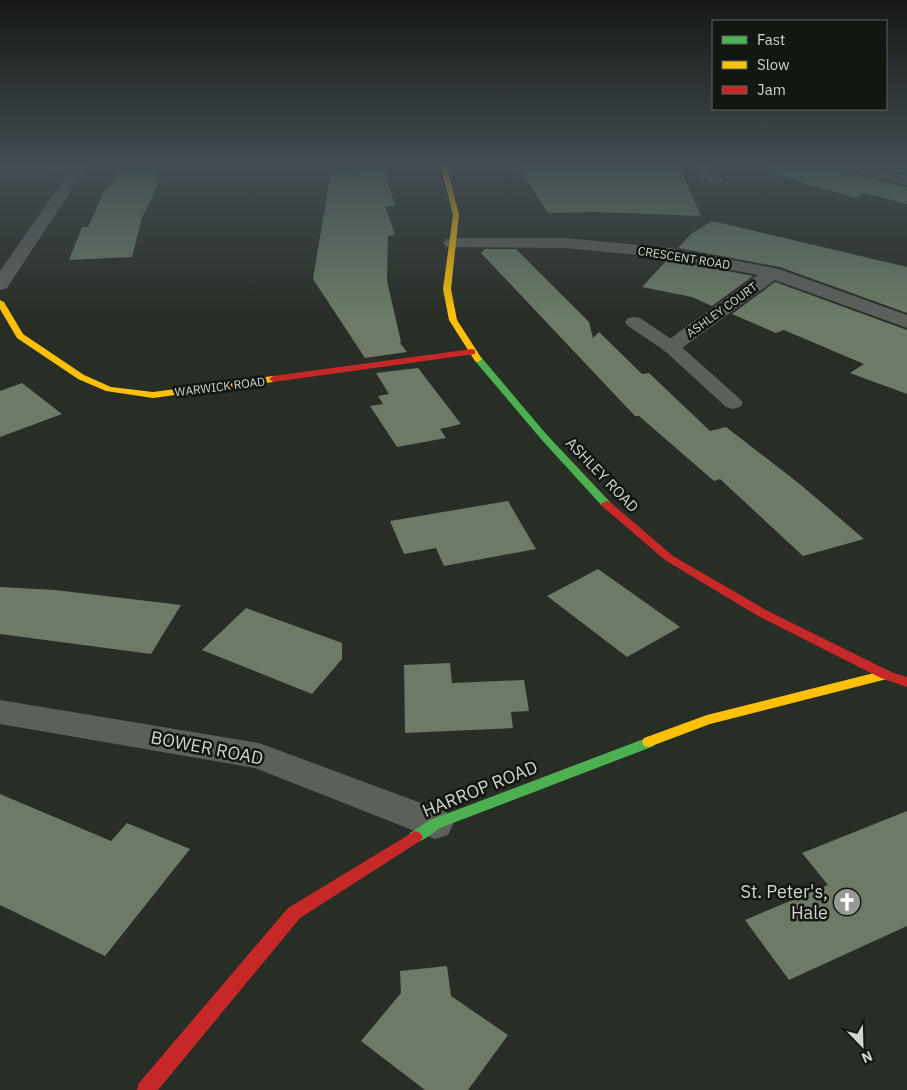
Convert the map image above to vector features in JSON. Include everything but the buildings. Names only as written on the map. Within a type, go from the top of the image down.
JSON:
[{"type":"main road","name":"ASHLEY ROAD","points":[[456,214],[447,289],[453,320],[472,352],[544,437],[613,511],[669,558],[762,613],[886,675],[907,682]]},
{"type":"main road","name":"WARWICK ROAD","points":[[0,302],[20,336],[80,377],[109,389],[152,395],[472,352]]},
{"type":"main road","name":"HARROP ROAD","points":[[146,1090],[294,913],[435,824],[707,720],[886,675]]},
{"type":"street","points":[[0,284],[48,214]]},
{"type":"street","name":"CRESCENT ROAD","points":[[452,243],[574,244],[670,253],[773,273],[907,322]]},
{"type":"street","name":"ASHLEY COURT","points":[[670,347],[773,273]]},
{"type":"street","name":"BOWER ROAD","points":[[0,712],[259,756],[435,824]]},
{"type":"lane","points":[[634,322],[670,347],[732,403]]},
{"type":"traffic: fast","points":[[478,359],[544,437],[606,504]]},
{"type":"traffic: fast","points":[[415,837],[435,824],[649,742]]},
{"type":"traffic: slow","points":[[456,214],[447,289],[453,320],[478,359]]},
{"type":"traffic: slow","points":[[0,302],[20,336],[81,377],[109,389],[153,395],[273,379]]},
{"type":"traffic: slow","points":[[649,742],[707,720],[886,675]]},
{"type":"traffic: jam","points":[[273,379],[472,352]]},
{"type":"traffic: jam","points":[[606,504],[669,558],[762,613],[886,675],[907,682]]},
{"type":"traffic: jam","points":[[146,1090],[294,913],[415,837]]},
{"type":"place","name":"St. Peter's, Hale","points":[[847,902]]}]
